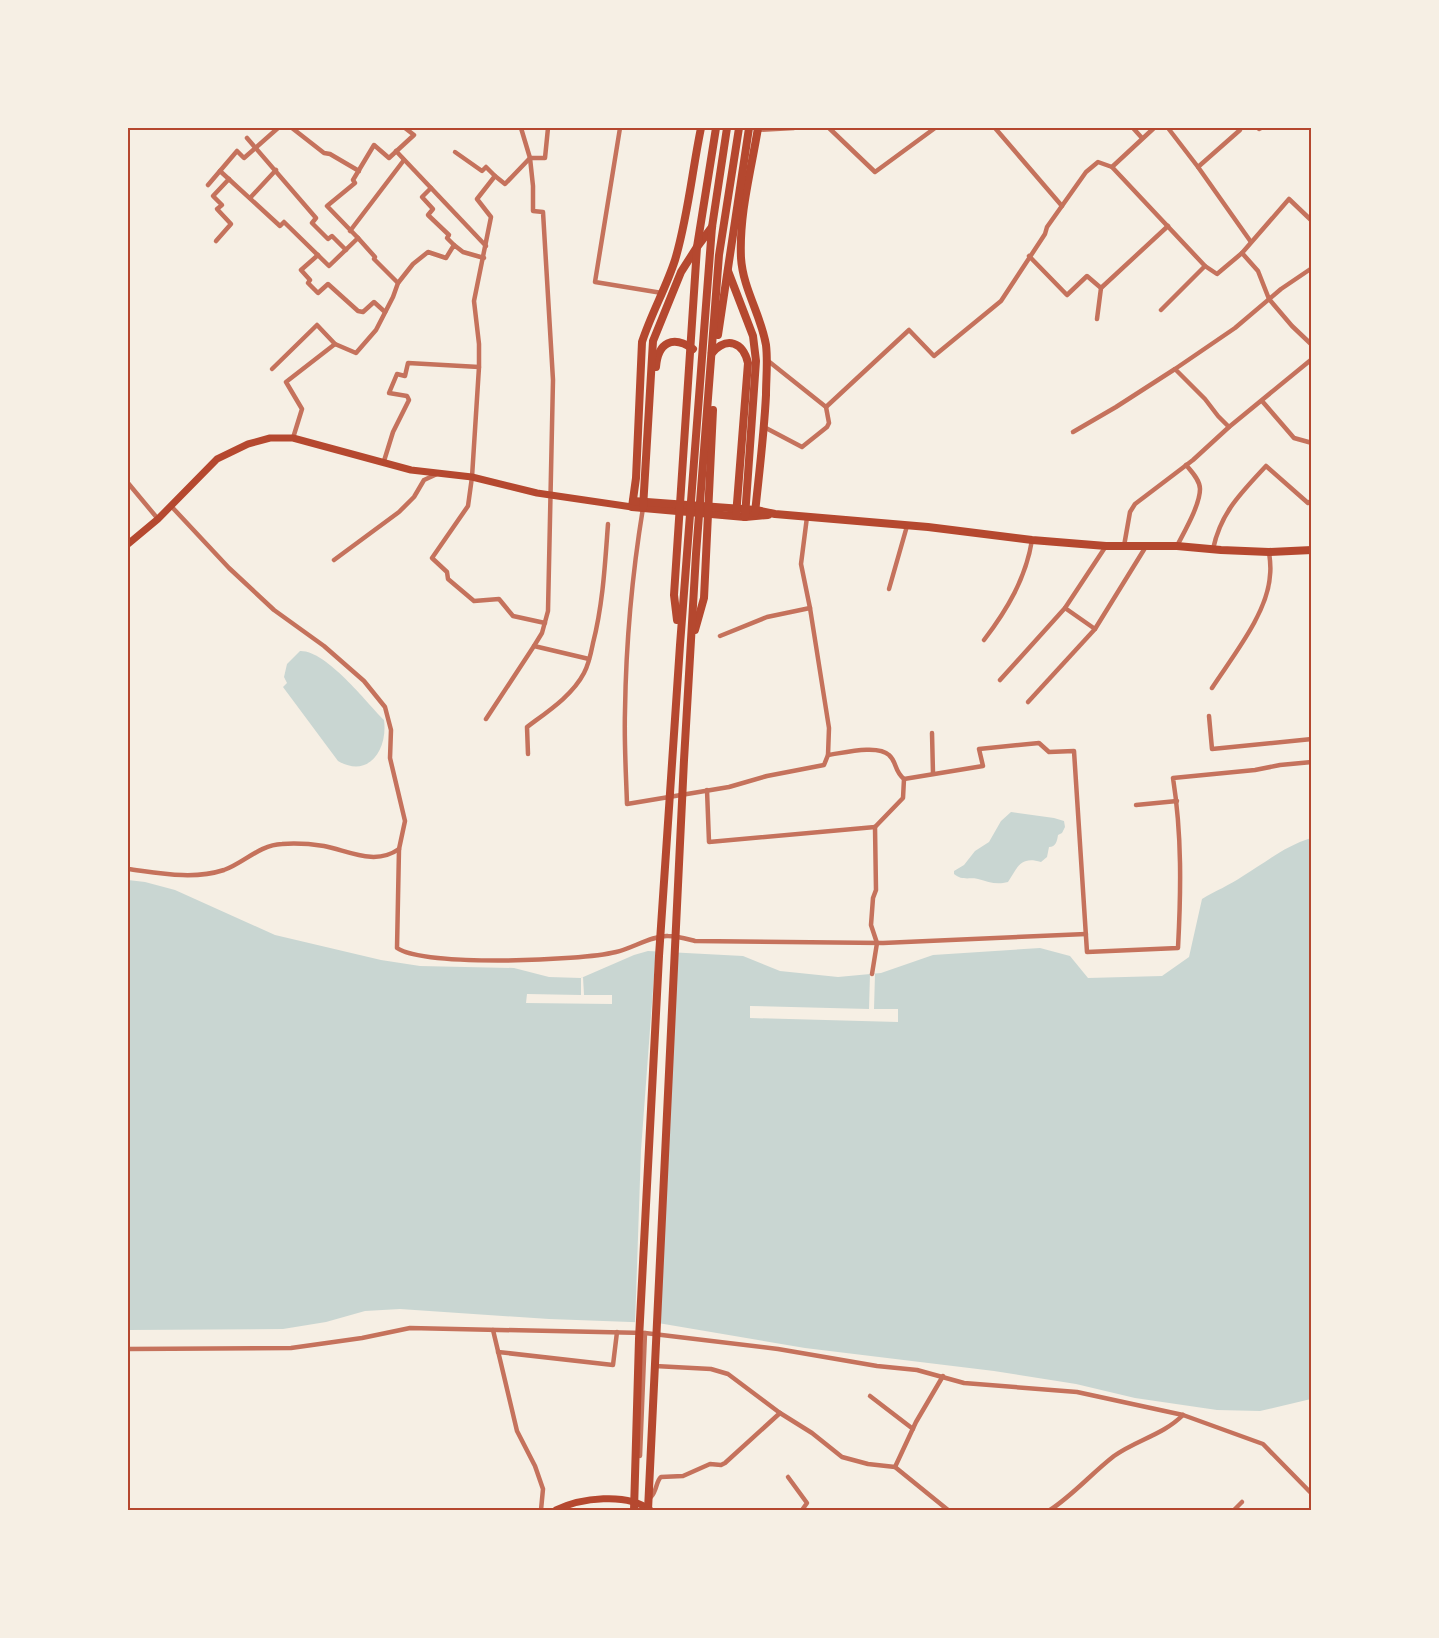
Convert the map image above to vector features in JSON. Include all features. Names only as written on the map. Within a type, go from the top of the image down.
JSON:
[{"type":"highway","points":[[701,128],[680,239],[662,293],[642,342],[632,504],[928,527],[1032,540],[1107,546],[1146,548],[1177,546],[1269,552],[1311,550]]},
{"type":"highway","points":[[680,645],[674,595],[697,247],[717,128]]},
{"type":"highway","points":[[642,1508],[639,1339],[657,992],[701,355],[712,227],[727,128]]},
{"type":"highway","points":[[642,1508],[655,1366],[690,645],[715,352],[719,255],[739,128]]},
{"type":"highway","points":[[715,352],[727,269],[755,128]]},
{"type":"highway","points":[[746,513],[764,428],[767,360],[765,343],[746,286],[741,260],[743,212],[755,128]]},
{"type":"highway","points":[[646,505],[653,341],[681,272],[712,227]]},
{"type":"highway","points":[[719,255],[727,269],[753,336],[756,361],[746,513]]},
{"type":"highway","points":[[646,505],[656,359],[663,347],[675,341],[701,355]]},
{"type":"highway","points":[[715,352],[729,342],[745,352],[748,363],[746,513]]},
{"type":"main road","points":[[128,544],[158,519],[217,459],[248,444],[270,438],[293,438],[411,470],[472,477],[537,493],[610,504],[632,504]]},
{"type":"main road","points":[[556,1510],[571,1504],[596,1500],[621,1500],[642,1508]]},
{"type":"street","points":[[208,185],[237,151],[244,158],[278,128]]},
{"type":"street","points":[[292,128],[324,153],[330,154],[359,171]]},
{"type":"street","points":[[398,283],[327,206],[355,183],[352,180],[374,146],[389,158],[414,135],[405,128]]},
{"type":"street","points":[[486,719],[534,646],[548,611],[553,380],[543,212],[533,211],[530,158],[521,128]]},
{"type":"street","points":[[455,152],[482,171],[486,167],[505,184],[530,158],[544,158],[548,128]]},
{"type":"street","points":[[620,128],[595,282],[662,293]]},
{"type":"street","points":[[755,128],[794,128]]},
{"type":"street","points":[[829,128],[874,172],[935,128]]},
{"type":"street","points":[[994,128],[1062,206]]},
{"type":"street","points":[[1133,128],[1142,138]]},
{"type":"street","points":[[1112,167],[1154,128]]},
{"type":"street","points":[[1168,128],[1251,242]]},
{"type":"street","points":[[1198,167],[1240,130],[1239,128]]},
{"type":"street","points":[[247,138],[316,218],[312,223],[328,239],[332,236],[346,250]]},
{"type":"street","points":[[396,151],[486,246]]},
{"type":"street","points":[[351,231],[404,160]]},
{"type":"street","points":[[826,407],[909,330],[934,356],[1000,301],[1020,274],[1029,256],[1062,206],[1092,166],[1098,162],[1112,167],[1205,266],[1217,274],[1242,253],[1289,199],[1311,221]]},
{"type":"street","points":[[250,198],[276,170]]},
{"type":"street","points":[[220,171],[280,226],[284,222],[329,266],[358,238]]},
{"type":"street","points":[[495,176],[477,199],[491,217],[474,301],[479,367],[468,506],[432,558],[447,572],[448,579],[474,601],[499,599],[513,616],[545,623]]},
{"type":"street","points":[[216,241],[231,224],[217,209],[222,205],[213,196],[229,179]]},
{"type":"street","points":[[431,188],[422,197],[433,209],[428,215],[449,235],[447,238],[463,252],[484,258]]},
{"type":"street","points":[[1097,319],[1101,288],[1168,226]]},
{"type":"street","points":[[272,369],[317,325],[335,344],[356,353],[376,330],[398,283],[413,264],[428,252],[446,258],[454,245]]},
{"type":"street","points":[[1242,253],[1258,271],[1269,299],[1311,345]]},
{"type":"street","points":[[318,255],[301,270],[318,293],[328,284],[358,311],[363,312],[374,302],[385,312]]},
{"type":"street","points":[[1029,256],[1067,295],[1087,276],[1101,288]]},
{"type":"street","points":[[1161,310],[1205,266]]},
{"type":"street","points":[[1073,432],[1175,369],[1235,327],[1311,268]]},
{"type":"street","points":[[293,438],[302,410],[286,382],[335,344]]},
{"type":"street","points":[[1124,546],[1130,512],[1135,504],[1186,465],[1311,359]]},
{"type":"street","points":[[764,428],[802,447],[829,423],[826,407],[767,360]]},
{"type":"street","points":[[384,461],[393,432],[409,400],[407,396],[389,393],[396,374],[405,376],[408,363],[479,367]]},
{"type":"street","points":[[1175,369],[1229,427]]},
{"type":"street","points":[[1262,401],[1294,438],[1311,443]]},
{"type":"street","points":[[1177,546],[1195,507],[1200,489],[1196,477],[1186,465]]},
{"type":"street","points":[[1212,549],[1217,530],[1234,500],[1266,466],[1308,503],[1311,500]]},
{"type":"street","points":[[334,560],[399,512],[414,497],[424,480],[437,474]]},
{"type":"street","points":[[128,483],[158,519]]},
{"type":"street","points":[[646,505],[633,572],[627,649],[625,709],[627,804],[729,787],[767,776],[824,765],[828,754],[829,728],[801,564],[807,517]]},
{"type":"street","points":[[171,506],[229,568],[274,610],[324,646],[364,681],[385,707],[391,730],[390,758],[398,783],[405,821],[399,849],[397,948],[404,953],[466,959],[540,960],[615,953],[666,936],[695,941],[877,943],[1086,934]]},
{"type":"street","points":[[528,754],[527,727],[558,704],[571,690],[584,674],[590,659],[603,588],[608,524]]},
{"type":"street","points":[[889,589],[907,526]]},
{"type":"street","points":[[984,640],[1000,619],[1017,588],[1030,556],[1032,540]]},
{"type":"street","points":[[1000,681],[1065,608],[1107,546]]},
{"type":"street","points":[[1028,702],[1095,629],[1146,548]]},
{"type":"street","points":[[1212,688],[1261,608],[1270,576],[1269,552]]},
{"type":"street","points":[[720,636],[767,617],[810,608]]},
{"type":"street","points":[[1065,608],[1095,629]]},
{"type":"street","points":[[534,646],[590,659]]},
{"type":"street","points":[[1209,716],[1212,748],[1311,739]]},
{"type":"street","points":[[932,733],[933,774]]},
{"type":"street","points":[[904,779],[983,766],[979,749],[1038,742],[1049,752],[1074,751],[1087,952],[1178,948],[1182,883],[1177,801],[1173,778],[1311,762]]},
{"type":"street","points":[[828,754],[879,749],[889,755],[897,773],[904,779]]},
{"type":"street","points":[[707,790],[709,842],[875,826],[903,798],[904,779]]},
{"type":"street","points":[[1136,805],[1177,801]]},
{"type":"street","points":[[872,974],[877,943],[872,925],[873,898],[876,890],[875,826]]},
{"type":"street","points":[[128,869],[196,876],[225,869],[257,850],[280,844],[324,846],[371,858],[392,855],[399,849]]},
{"type":"street","points":[[128,1349],[291,1348],[362,1338],[410,1328],[645,1333],[778,1349],[942,1376],[964,1383],[1077,1392],[1183,1415],[1263,1444],[1311,1494]]},
{"type":"street","points":[[493,1330],[517,1431],[535,1466],[543,1490],[541,1510]]},
{"type":"street","points":[[498,1352],[613,1365],[617,1332]]},
{"type":"street","points":[[642,1508],[645,1333]]},
{"type":"street","points":[[655,1366],[711,1369],[728,1374],[842,1457],[868,1464],[895,1467],[948,1510]]},
{"type":"street","points":[[895,1467],[942,1376]]},
{"type":"street","points":[[870,1395],[913,1429]]},
{"type":"street","points":[[642,1508],[654,1493],[661,1477],[683,1476],[710,1464],[721,1465],[780,1413]]},
{"type":"street","points":[[1050,1510],[1117,1454],[1173,1425],[1183,1415]]},
{"type":"street","points":[[788,1477],[807,1503],[802,1510]]},
{"type":"street","points":[[1234,1510],[1242,1502]]},
{"type":"shaded area","points":[[300,651],[322,659],[333,668],[384,720],[383,741],[374,758],[367,764],[349,766],[338,761],[283,687],[287,683],[284,677],[287,664]]},
{"type":"shaded area","points":[[1011,812],[1064,821],[1065,827],[1058,835],[1055,845],[1049,847],[1047,857],[1041,862],[1028,860],[1020,864],[1008,882],[1004,883],[963,878],[954,874],[954,871],[964,865],[975,851],[989,842],[1001,821]]},
{"type":"shaded area","points":[[1311,838],[1311,1399],[1260,1411],[1217,1410],[1135,1398],[1076,1384],[994,1371],[805,1348],[658,1323],[549,1319],[400,1309],[365,1311],[326,1322],[283,1329],[128,1330],[128,880],[175,890],[275,935],[381,960],[420,966],[514,968],[549,977],[581,978],[648,951],[743,956],[780,971],[838,977],[881,973],[933,955],[1040,948],[1070,956],[1088,978],[1162,976],[1189,957],[1202,899],[1284,850]]},
{"type":"pier","points":[[656,949],[675,950],[654,1325],[635,1325],[641,1150]]},
{"type":"pier","points":[[870,974],[875,974],[874,1009],[898,1009],[898,1022],[750,1018],[750,1006],[869,1009]]},
{"type":"pier","points":[[583,977],[584,995],[612,995],[612,1004],[526,1003],[527,994],[581,995],[581,978]]}]
